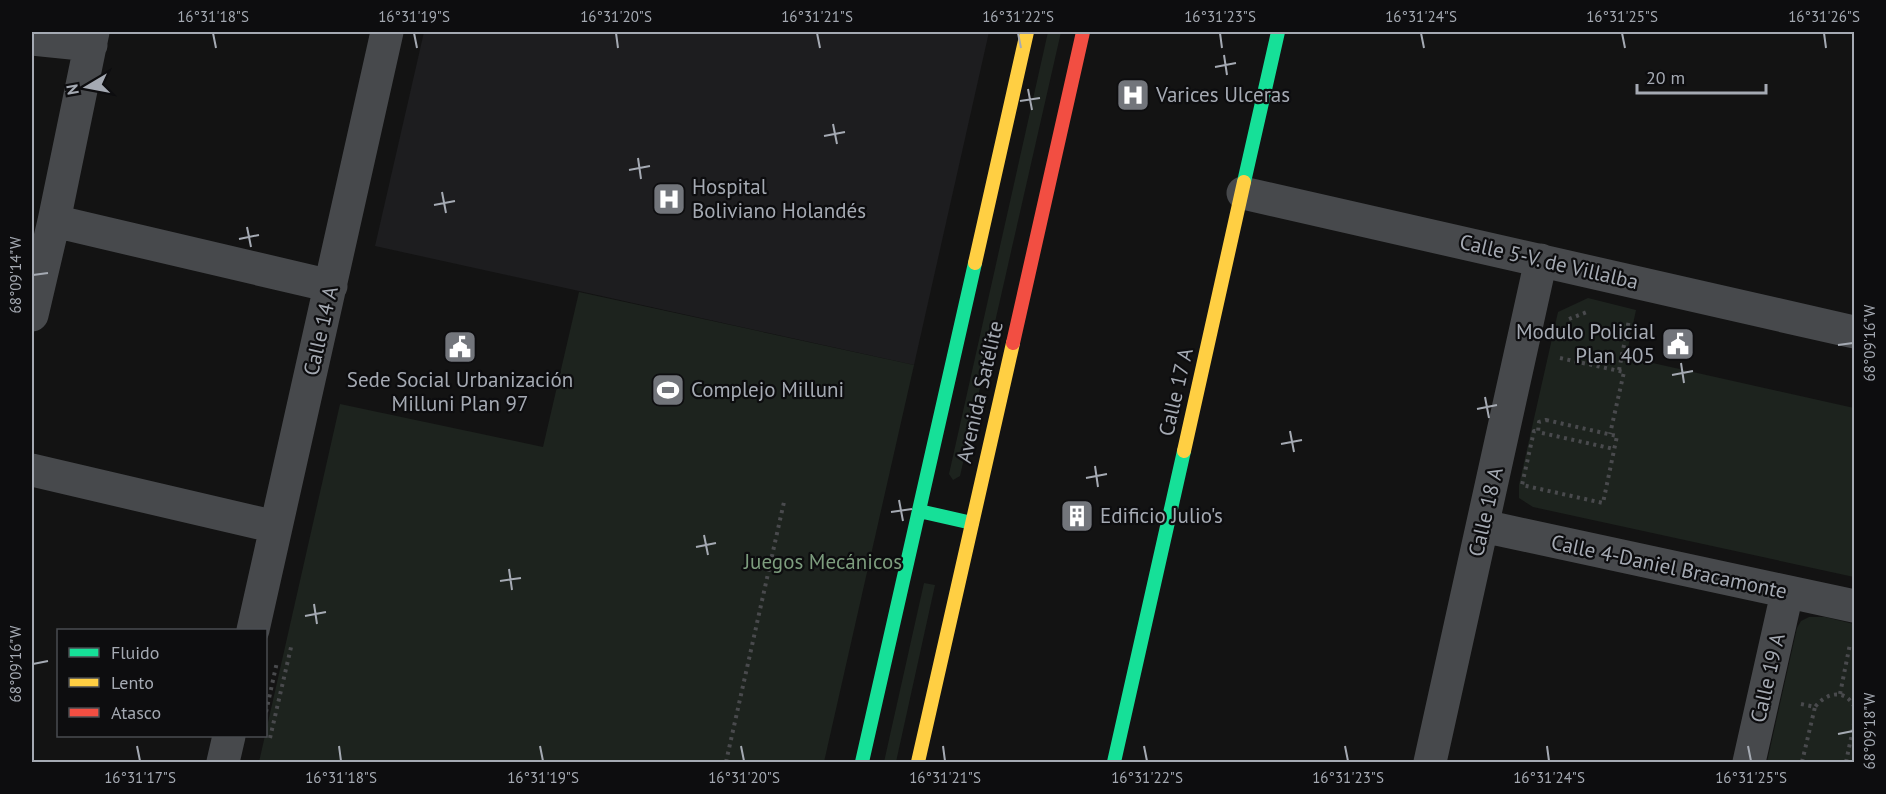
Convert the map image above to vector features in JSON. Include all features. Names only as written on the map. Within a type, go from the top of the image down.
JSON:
[{"type":"main road","name":"Avenida Satélite","points":[[862,762],[1027,32]]},
{"type":"main road","name":"Avenida Satélite","points":[[918,762],[1083,32]]},
{"type":"main road","name":"Calle 17 A","points":[[1114,762],[1278,32]]},
{"type":"main road","points":[[919,511],[972,523]]},
{"type":"street","name":"Calle 14 A","points":[[253,629],[387,32]]},
{"type":"street","points":[[32,39],[92,38],[32,315]]},
{"type":"street","name":"Calle 5-V. de Villalba","points":[[1243,193],[1854,332]]},
{"type":"street","points":[[54,221],[331,286]]},
{"type":"street","name":"Calle 18 A","points":[[1430,762],[1541,260]]},
{"type":"street","points":[[32,470],[276,527]]},
{"type":"street","name":"Calle 4-Daniel Bracamonte","points":[[1483,526],[1854,606]]},
{"type":"street","name":"Calle 19 A","points":[[1749,762],[1787,593]]},
{"type":"street","points":[[223,762],[229,737]]},
{"type":"path","points":[[1580,314],[1589,311]]},
{"type":"path","points":[[1619,370],[1629,320],[1620,318]]},
{"type":"path","points":[[1560,358],[1624,372],[1610,434]]},
{"type":"path","points":[[1546,420],[1617,436],[1603,503],[1522,485],[1534,431],[1614,449]]},
{"type":"path","points":[[726,762],[784,502]]},
{"type":"path","points":[[1840,694],[1851,642]]},
{"type":"path","points":[[1802,762],[1815,707],[1826,696],[1840,694],[1847,697],[1854,706]]},
{"type":"path","points":[[1797,703],[1815,707]]},
{"type":"path","points":[[1846,762],[1854,724]]},
{"type":"shaded area","name":"Hospital Boliviano Holandés","points":[[424,32],[989,32],[914,365],[375,246]]},
{"type":"green space","points":[[1048,32],[1061,32],[960,476],[953,480],[949,474]]},
{"type":"green space","name":"Juegos Mecánicos","points":[[579,292],[914,365],[824,762],[259,762],[265,737],[267,737],[267,727],[340,404],[543,447]]},
{"type":"green space","points":[[1588,298],[1636,310],[1626,357],[1854,408],[1854,577],[1533,507],[1519,498],[1519,485],[1558,312]]},
{"type":"green space","points":[[924,583],[935,585],[896,762],[884,762]]},
{"type":"green space","points":[[1809,617],[1825,617],[1854,624],[1854,762],[1767,762],[1797,628],[1801,621]]},
{"type":"traffic: fast","points":[[1244,182],[1278,32]]},
{"type":"traffic: fast","points":[[862,762],[975,263]]},
{"type":"traffic: fast","points":[[1114,762],[1184,451]]},
{"type":"traffic: fast","points":[[919,511],[972,523]]},
{"type":"traffic: slow","points":[[975,263],[1027,32]]},
{"type":"traffic: slow","points":[[1184,451],[1244,182]]},
{"type":"traffic: slow","points":[[918,762],[1013,343]]},
{"type":"traffic: jam","points":[[1013,343],[1083,32]]},
{"type":"place","name":"Varices Ulceras","points":[[1133,95]]},
{"type":"place","name":"Hospital Boliviano Holandés","points":[[669,199]]},
{"type":"place","name":"Modulo Policial Plan 405","points":[[1678,344]]},
{"type":"place","name":"Sede Social Urbanización Milluni Plan 97","points":[[460,347]]},
{"type":"place","name":"Complejo Milluni","points":[[668,390]]},
{"type":"place","name":"Edificio Julio's","points":[[1077,516]]}]
